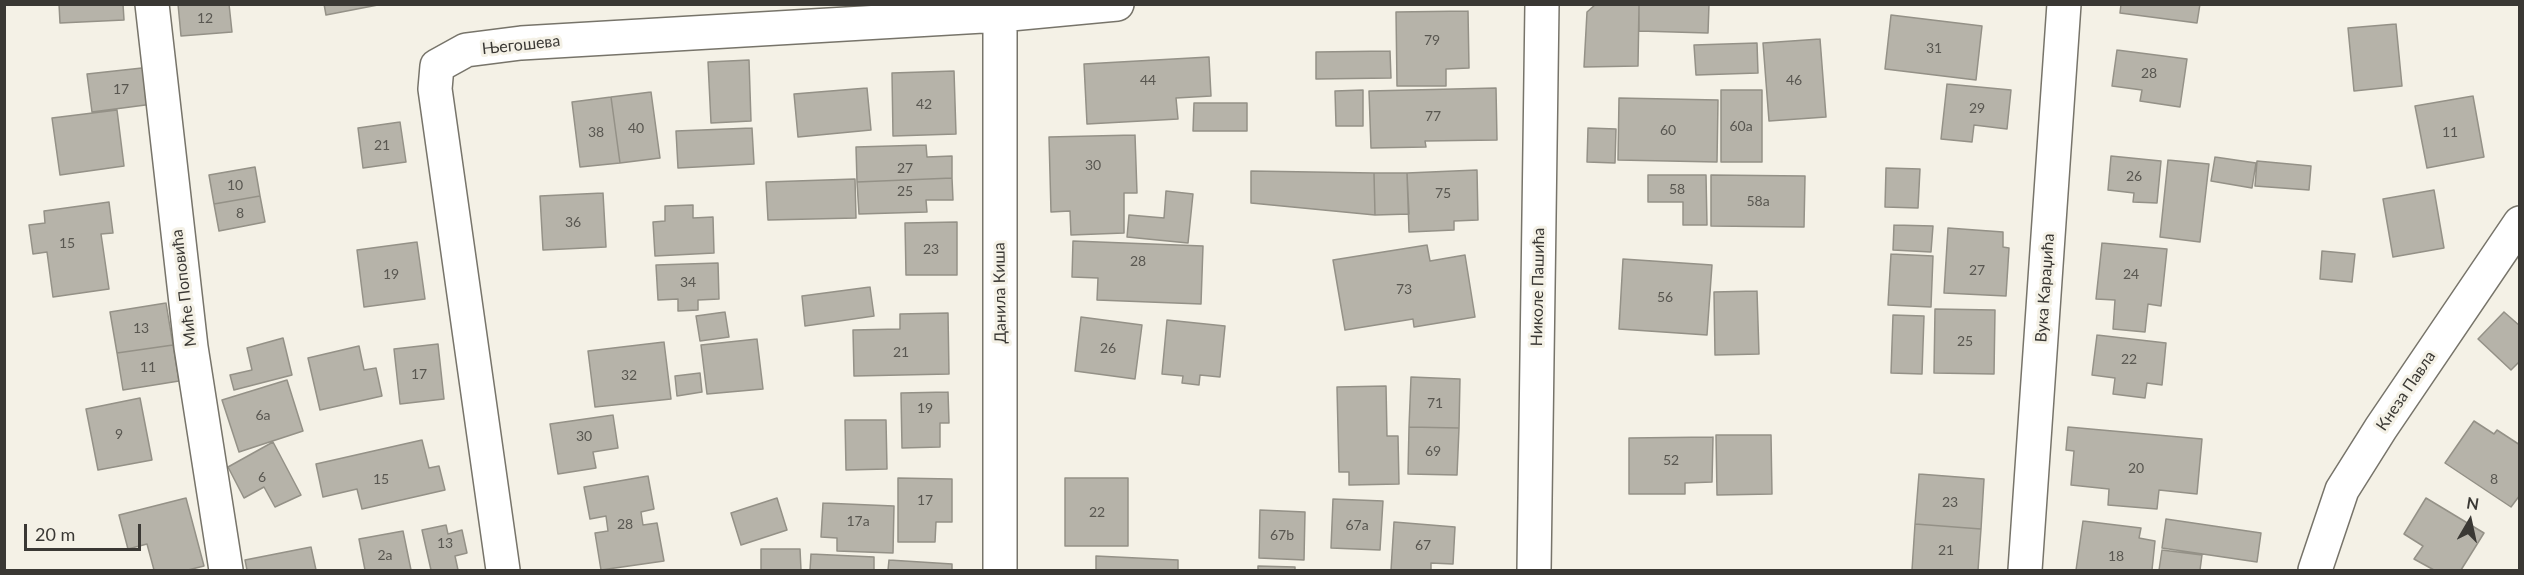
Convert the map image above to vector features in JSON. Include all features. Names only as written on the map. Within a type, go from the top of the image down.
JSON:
[{"type":"street","name":"Миће Поповића","points":[[152,4],[191,347],[226,570]]},
{"type":"street","name":"Његошева","points":[[503,570],[435,89],[437,66],[466,50],[520,43],[1000,15],[1117,4]]},
{"type":"street","name":"Николе Пашића","points":[[1534,570],[1542,4]]},
{"type":"street","name":"Вука Караџића","points":[[2025,570],[2064,4]]},
{"type":"street","name":"Данила Киша","points":[[1000,15],[1000,570]]},
{"type":"street","name":"Кнеза Павла","points":[[2315,570],[2342,490],[2381,428],[2520,223]]},
{"type":"building","points":[[59,4],[123,4],[124,20],[60,23]]},
{"type":"building","points":[[178,4],[229,4],[232,32],[181,36]]},
{"type":"building","points":[[324,4],[383,4],[326,15]]},
{"type":"building","points":[[1596,4],[1639,4],[1638,66],[1584,67],[1587,12]]},
{"type":"building","points":[[1639,4],[1709,4],[1708,33],[1639,31]]},
{"type":"building","points":[[2121,4],[2200,4],[2197,23],[2120,13]]},
{"type":"building","points":[[1468,11],[1469,68],[1446,69],[1446,86],[1397,86],[1396,12]]},
{"type":"building","points":[[1891,15],[1982,26],[1976,80],[1885,69]]},
{"type":"building","points":[[2396,24],[2402,86],[2354,91],[2348,28]]},
{"type":"building","points":[[1820,39],[1826,117],[1769,121],[1763,43]]},
{"type":"building","points":[[1757,43],[1758,73],[1696,75],[1694,45]]},
{"type":"building","points":[[2117,50],[2187,59],[2180,107],[2140,101],[2142,90],[2112,86]]},
{"type":"building","points":[[1390,51],[1391,78],[1316,79],[1316,52]]},
{"type":"building","points":[[1209,57],[1211,96],[1176,98],[1178,119],[1087,124],[1084,64]]},
{"type":"building","points":[[749,60],[751,121],[711,123],[708,62]]},
{"type":"building","points":[[151,67],[153,104],[92,112],[87,74]]},
{"type":"building","points":[[954,71],[956,134],[893,136],[892,73]]},
{"type":"building","points":[[1947,84],[2011,90],[2007,129],[1974,125],[1972,142],[1941,139]]},
{"type":"building","points":[[867,88],[871,130],[798,137],[794,94]]},
{"type":"building","points":[[1496,88],[1497,140],[1425,141],[1426,147],[1371,148],[1369,91]]},
{"type":"building","points":[[1363,90],[1363,126],[1336,126],[1335,91]]},
{"type":"building","points":[[1721,90],[1762,90],[1762,162],[1721,162]]},
{"type":"building","points":[[651,92],[660,158],[620,163],[611,97]]},
{"type":"building","points":[[2473,96],[2484,157],[2427,168],[2415,106]]},
{"type":"building","points":[[611,97],[620,163],[580,167],[572,102]]},
{"type":"building","points":[[1619,98],[1718,100],[1717,162],[1618,160]]},
{"type":"building","points":[[1194,103],[1247,103],[1247,131],[1193,131]]},
{"type":"building","points":[[117,110],[124,166],[60,175],[52,118]]},
{"type":"building","points":[[400,122],[406,162],[363,168],[358,128]]},
{"type":"building","points":[[752,128],[754,164],[678,168],[676,131]]},
{"type":"building","points":[[1588,128],[1616,129],[1615,163],[1587,162]]},
{"type":"building","points":[[1135,135],[1137,193],[1124,193],[1124,233],[1071,235],[1070,211],[1051,212],[1049,137]]},
{"type":"building","points":[[926,145],[927,157],[952,156],[952,178],[857,182],[856,147]]},
{"type":"building","points":[[2111,156],[2161,161],[2157,203],[2133,202],[2134,193],[2108,190]]},
{"type":"building","points":[[2215,157],[2256,163],[2252,188],[2211,181]]},
{"type":"building","points":[[2168,160],[2209,164],[2200,242],[2160,237]]},
{"type":"building","points":[[2257,161],[2311,166],[2309,190],[2255,186]]},
{"type":"building","points":[[255,167],[260,196],[214,204],[209,175]]},
{"type":"building","points":[[1886,168],[1920,169],[1918,208],[1885,207]]},
{"type":"building","points":[[1477,170],[1478,220],[1454,221],[1454,230],[1409,232],[1407,173]]},
{"type":"building","points":[[1251,171],[1374,173],[1375,215],[1251,203]]},
{"type":"building","points":[[1374,173],[1407,173],[1409,214],[1375,215]]},
{"type":"building","points":[[1648,175],[1706,175],[1707,225],[1683,225],[1683,202],[1648,202]]},
{"type":"building","points":[[1711,175],[1805,176],[1804,227],[1711,226]]},
{"type":"building","points":[[952,178],[953,200],[926,200],[927,212],[859,214],[857,182]]},
{"type":"building","points":[[855,179],[856,218],[768,220],[766,182]]},
{"type":"building","points":[[2434,190],[2444,248],[2393,257],[2383,199]]},
{"type":"building","points":[[1166,191],[1193,194],[1188,243],[1127,237],[1129,215],[1164,218]]},
{"type":"building","points":[[603,193],[606,247],[543,250],[540,196]]},
{"type":"building","points":[[260,196],[265,222],[219,231],[214,204]]},
{"type":"building","points":[[109,202],[113,233],[101,234],[109,289],[53,297],[47,252],[33,254],[29,225],[45,223],[44,211]]},
{"type":"building","points":[[693,205],[693,218],[713,217],[714,253],[655,256],[653,222],[665,221],[665,206]]},
{"type":"building","points":[[957,222],[957,275],[906,275],[905,223]]},
{"type":"building","points":[[1894,225],[1933,226],[1931,252],[1893,250]]},
{"type":"building","points":[[1948,228],[2003,232],[2003,247],[2009,248],[2006,296],[1944,293]]},
{"type":"building","points":[[1073,241],[1203,246],[1201,304],[1097,300],[1098,278],[1072,277]]},
{"type":"building","points":[[417,242],[425,299],[364,307],[357,250]]},
{"type":"building","points":[[2102,243],[2167,249],[2161,306],[2148,304],[2145,332],[2113,329],[2115,300],[2096,299]]},
{"type":"building","points":[[1427,245],[1430,261],[1465,255],[1475,317],[1414,327],[1413,319],[1345,330],[1333,260]]},
{"type":"building","points":[[2322,251],[2355,254],[2352,282],[2320,279]]},
{"type":"building","points":[[1891,254],[1933,256],[1931,307],[1888,305]]},
{"type":"building","points":[[1623,259],[1712,265],[1707,335],[1619,329]]},
{"type":"building","points":[[718,263],[719,299],[698,300],[698,310],[678,311],[678,299],[658,300],[656,265]]},
{"type":"building","points":[[870,287],[874,316],[805,326],[802,296]]},
{"type":"building","points":[[1757,291],[1759,354],[1715,355],[1714,292]]},
{"type":"building","points":[[166,303],[173,345],[117,353],[110,312]]},
{"type":"building","points":[[1935,309],[1995,310],[1994,374],[1934,373]]},
{"type":"building","points":[[725,312],[729,337],[700,341],[696,316]]},
{"type":"building","points":[[2504,312],[2520,326],[2520,361],[2511,370],[2478,339]]},
{"type":"building","points":[[948,313],[949,374],[854,376],[853,330],[900,329],[900,314]]},
{"type":"building","points":[[1893,315],[1924,316],[1922,374],[1891,373]]},
{"type":"building","points":[[1081,317],[1142,325],[1135,379],[1075,371]]},
{"type":"building","points":[[1167,320],[1225,326],[1220,377],[1200,375],[1199,385],[1182,383],[1183,376],[1162,374]]},
{"type":"building","points":[[2097,335],[2166,343],[2162,385],[2147,383],[2145,398],[2113,394],[2115,378],[2092,375]]},
{"type":"building","points":[[283,338],[292,375],[234,390],[230,375],[252,370],[247,348]]},
{"type":"building","points":[[757,339],[763,389],[707,394],[701,345]]},
{"type":"building","points":[[664,342],[671,399],[595,407],[588,351]]},
{"type":"building","points":[[438,344],[444,399],[400,404],[394,349]]},
{"type":"building","points":[[173,345],[179,381],[123,390],[117,353]]},
{"type":"building","points":[[359,346],[364,370],[376,368],[382,396],[320,410],[308,358]]},
{"type":"building","points":[[700,373],[702,392],[677,396],[675,376]]},
{"type":"building","points":[[1411,377],[1460,379],[1459,428],[1409,427]]},
{"type":"building","points":[[287,380],[303,431],[239,452],[222,400]]},
{"type":"building","points":[[1386,386],[1387,436],[1398,436],[1399,484],[1349,485],[1349,472],[1339,472],[1337,387]]},
{"type":"building","points":[[948,392],[949,423],[940,423],[940,447],[902,448],[901,393]]},
{"type":"building","points":[[140,398],[152,460],[98,470],[86,409]]},
{"type":"building","points":[[613,415],[618,448],[593,452],[596,468],[558,474],[550,424]]},
{"type":"building","points":[[845,420],[886,420],[887,469],[846,470]]},
{"type":"building","points":[[2474,421],[2494,434],[2497,430],[2520,445],[2520,495],[2511,507],[2445,463]]},
{"type":"building","points":[[1409,427],[1459,428],[1457,475],[1408,474]]},
{"type":"building","points":[[2068,427],[2202,439],[2197,494],[2159,490],[2157,509],[2108,505],[2109,489],[2071,485],[2074,451],[2066,450]]},
{"type":"building","points":[[1716,435],[1771,435],[1772,494],[1717,495]]},
{"type":"building","points":[[1713,437],[1712,482],[1685,483],[1685,494],[1629,494],[1629,438]]},
{"type":"building","points":[[422,440],[429,468],[439,466],[445,490],[362,509],[357,489],[323,497],[316,464]]},
{"type":"building","points":[[273,442],[301,495],[275,507],[264,487],[244,498],[228,467]]},
{"type":"building","points":[[1919,474],[1984,479],[1981,529],[1915,524]]},
{"type":"building","points":[[648,476],[654,509],[641,512],[643,525],[657,523],[664,561],[601,570],[595,533],[608,531],[606,516],[590,519],[584,487]]},
{"type":"building","points":[[898,478],[952,479],[952,522],[936,522],[935,542],[898,542]]},
{"type":"building","points":[[1065,478],[1128,478],[1128,546],[1065,546]]},
{"type":"building","points":[[186,498],[204,566],[188,570],[154,570],[147,544],[128,549],[119,515]]},
{"type":"building","points":[[777,498],[787,530],[741,545],[731,513]]},
{"type":"building","points":[[2426,498],[2484,533],[2461,570],[2434,570],[2414,559],[2423,546],[2404,534]]},
{"type":"building","points":[[1333,499],[1383,501],[1380,550],[1331,548]]},
{"type":"building","points":[[823,503],[894,506],[893,553],[837,551],[837,538],[821,537]]},
{"type":"building","points":[[1260,510],[1305,512],[1304,560],[1259,558]]},
{"type":"building","points":[[2166,519],[2261,533],[2257,562],[2162,548]]},
{"type":"building","points":[[2083,521],[2141,528],[2139,538],[2155,541],[2152,570],[2076,570]]},
{"type":"building","points":[[1394,522],[1455,527],[1453,564],[1431,563],[1431,570],[1391,570]]},
{"type":"building","points":[[1915,524],[1981,529],[1978,570],[1912,570]]},
{"type":"building","points":[[446,525],[448,534],[462,530],[467,553],[455,556],[458,570],[431,570],[422,530]]},
{"type":"building","points":[[403,531],[411,570],[365,570],[359,539]]},
{"type":"building","points":[[311,547],[316,570],[247,570],[245,560]]},
{"type":"building","points":[[761,549],[800,549],[801,570],[761,570]]},
{"type":"building","points":[[2162,550],[2202,555],[2200,570],[2159,570]]},
{"type":"building","points":[[811,554],[874,557],[874,570],[810,570]]},
{"type":"building","points":[[1096,556],[1178,560],[1178,570],[1096,570]]},
{"type":"building","points":[[889,560],[952,564],[952,570],[888,570]]},
{"type":"building","points":[[1258,566],[1295,567],[1295,570],[1258,570]]}]
